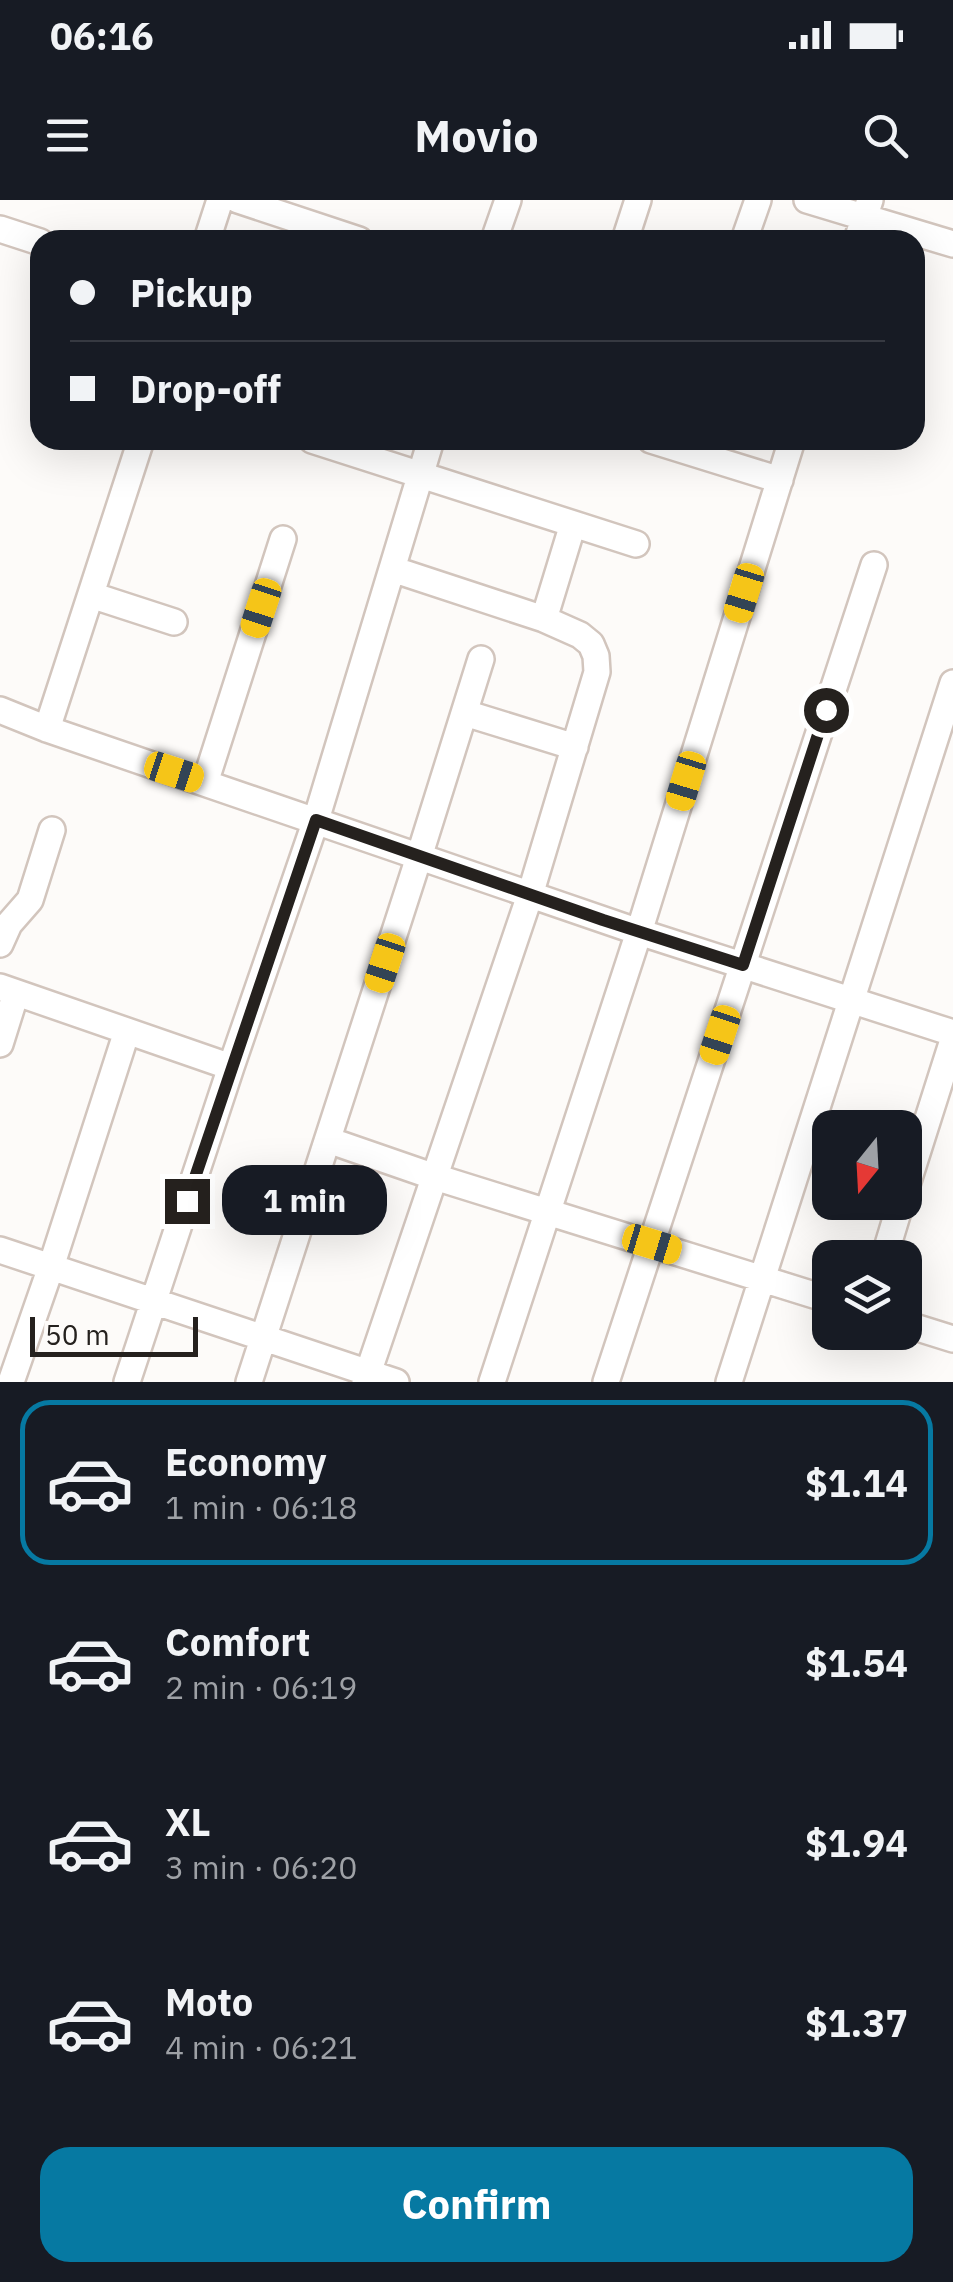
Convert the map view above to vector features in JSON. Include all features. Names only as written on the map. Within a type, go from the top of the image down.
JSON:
[{"type":"street","points":[[210,230],[220,200]]},
{"type":"street","points":[[238,200],[329,230]]},
{"type":"street","points":[[498,230],[508,200]]},
{"type":"street","points":[[628,230],[638,200]]},
{"type":"street","points":[[748,230],[758,200]]},
{"type":"street","points":[[807,200],[903,230]]},
{"type":"street","points":[[0,229],[30,239]]},
{"type":"street","points":[[925,236],[953,244]]},
{"type":"street","points":[[47,730],[138,450]]},
{"type":"street","points":[[344,450],[636,544]]},
{"type":"street","points":[[128,1382],[316,820],[428,450]]},
{"type":"street","points":[[683,450],[780,480]]},
{"type":"street","points":[[492,1382],[639,932],[789,450]]},
{"type":"street","points":[[544,618],[573,524]]},
{"type":"street","points":[[206,783],[283,539]]},
{"type":"street","points":[[606,1382],[874,565]]},
{"type":"street","points":[[367,1377],[530,895],[597,672],[591,644],[580,635],[544,618],[392,569]]},
{"type":"street","points":[[91,595],[174,622]]},
{"type":"street","points":[[249,1382],[481,659]]},
{"type":"street","points":[[729,1382],[953,683]]},
{"type":"street","points":[[0,710],[47,730],[953,1036],[922,1136]]},
{"type":"street","points":[[464,713],[575,746]]},
{"type":"street","points":[[0,944],[10,924],[30,900],[52,830]]},
{"type":"street","points":[[0,1044],[8,990],[231,1066]]},
{"type":"street","points":[[11,1382],[126,1031]]},
{"type":"street","points":[[328,1140],[812,1294]]},
{"type":"street","points":[[0,1250],[367,1377],[396,1382]]},
{"type":"street","points":[[922,1329],[953,1339]]},
{"type":"route","points":[[187,1201],[316,820],[743,965],[826,710]]}]
